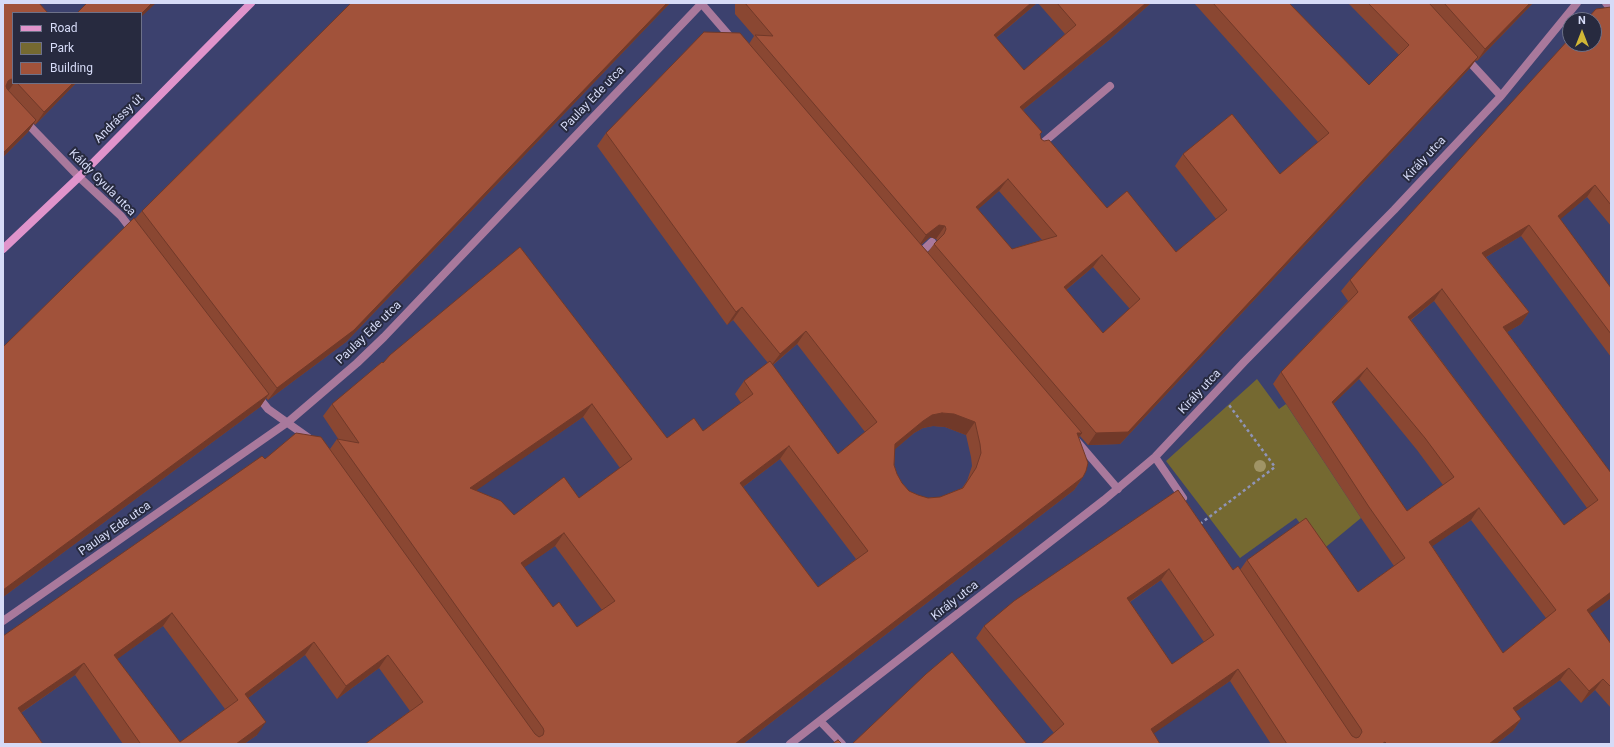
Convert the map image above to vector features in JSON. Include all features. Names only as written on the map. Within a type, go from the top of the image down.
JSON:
[{"type":"main road","name":"Andrássy út","points":[[3,250],[78,177],[251,3]]},
{"type":"street","points":[[701,3],[738,45]]},
{"type":"street","name":"Paulay Ede utca","points":[[3,621],[288,422],[357,363],[384,337],[701,3]]},
{"type":"street","name":"Király utca","points":[[790,744],[1118,489],[1155,457],[1244,362],[1394,210],[1501,96],[1577,3]]},
{"type":"street","points":[[1606,3],[1611,9]]},
{"type":"street","points":[[1459,50],[1501,96]]},
{"type":"street","points":[[1037,148],[1110,86]]},
{"type":"street","name":"Káldy Gyula utca","points":[[18,114],[78,177],[121,216],[140,241]]},
{"type":"street","points":[[918,255],[932,242]]},
{"type":"street","points":[[254,390],[268,409],[312,440],[316,446]]},
{"type":"street","points":[[1072,435],[1118,489]]},
{"type":"street","points":[[1155,457],[1200,524]]},
{"type":"street","points":[[820,721],[842,744]]},
{"type":"path","points":[[1200,524],[1275,466],[1228,404]]},
{"type":"green space","points":[[1257,379],[1279,409],[1286,404],[1361,518],[1321,551],[1296,518],[1240,558],[1166,461]]},
{"type":"building","points":[[3,3],[39,3],[47,12],[12,12],[12,80],[8,81],[6,86],[7,89],[36,120],[3,153]]},
{"type":"building","points":[[87,3],[152,3],[142,13],[78,12]]},
{"type":"building","points":[[351,3],[667,3],[354,330],[277,388],[142,211]]},
{"type":"building","points":[[745,3],[1031,3],[994,35],[1024,70],[1076,25],[1057,3],[1146,3],[1020,107],[1042,132],[1040,134],[1041,139],[1044,141],[1049,140],[1107,208],[1127,191],[1176,252],[1227,210],[1183,154],[1232,114],[1280,174],[1329,133],[1213,3],[1289,3],[1369,85],[1409,45],[1368,3],[1429,3],[1478,57],[1128,432],[1096,433],[934,244],[944,234],[946,229],[945,226],[939,225],[926,235],[755,35],[773,36]],"holes":[[[1008,179],[1057,236],[1012,249],[976,207]],[[1102,255],[1140,299],[1103,333],[1064,287]]]},
{"type":"building","points":[[1444,3],[1530,3],[1485,49]]},
{"type":"building","points":[[1611,7],[1611,205],[1595,185],[1558,216],[1611,288],[1611,334],[1529,225],[1482,253],[1529,312],[1503,327],[1611,473],[1611,592],[1587,610],[1611,644],[1611,687],[1603,679],[1589,691],[1569,668],[1513,708],[1521,719],[1489,744],[1387,744],[1385,742],[1382,744],[1287,744],[1238,669],[1151,729],[1160,744],[1041,744],[1064,724],[984,626],[1014,601],[1178,490],[1233,570],[1238,566],[1352,736],[1356,738],[1359,737],[1362,732],[1361,729],[1247,560],[1306,518],[1358,592],[1405,558],[1369,507],[1281,372],[1358,292],[1350,280],[1562,47],[1562,52],[1602,52],[1602,12],[1593,12],[1596,9]],"holes":[[[1442,289],[1598,500],[1564,525],[1408,317]],[[1367,368],[1425,438],[1454,477],[1407,511],[1332,402]],[[1479,508],[1556,610],[1503,653],[1429,542]],[[1169,569],[1214,635],[1172,664],[1127,598]]]},
{"type":"building","points":[[704,32],[740,33],[1082,433],[1077,433],[1088,463],[1083,477],[735,744],[365,744],[423,702],[388,655],[346,686],[314,642],[245,694],[266,722],[236,744],[139,744],[140,743],[84,663],[18,708],[43,744],[3,744],[3,636],[262,456],[265,459],[296,433],[321,437],[535,734],[539,737],[543,735],[543,728],[337,439],[359,443],[332,404],[382,362],[383,363],[390,355],[520,247],[667,438],[694,418],[703,431],[753,394],[744,381],[770,361],[838,454],[877,422],[806,331],[780,354],[742,307],[736,312],[606,133]],"holes":[[[592,404],[632,459],[579,498],[564,477],[514,515],[501,501],[470,488]],[[942,413],[954,414],[975,422],[981,453],[976,468],[963,488],[940,497],[928,498],[909,491],[902,483],[894,465],[895,444],[932,415]],[[789,446],[868,551],[818,587],[740,483]],[[564,533],[615,601],[577,627],[559,602],[553,607],[521,563]],[[172,613],[238,700],[180,742],[114,655]]]},
{"type":"building","points":[[18,84],[72,84],[44,112]]},
{"type":"building","points":[[134,218],[269,394],[3,590],[3,347]]},
{"type":"building","points":[[952,652],[1027,744],[852,744],[926,674]]},
{"type":"building","points":[[838,740],[842,744],[832,744]]}]
